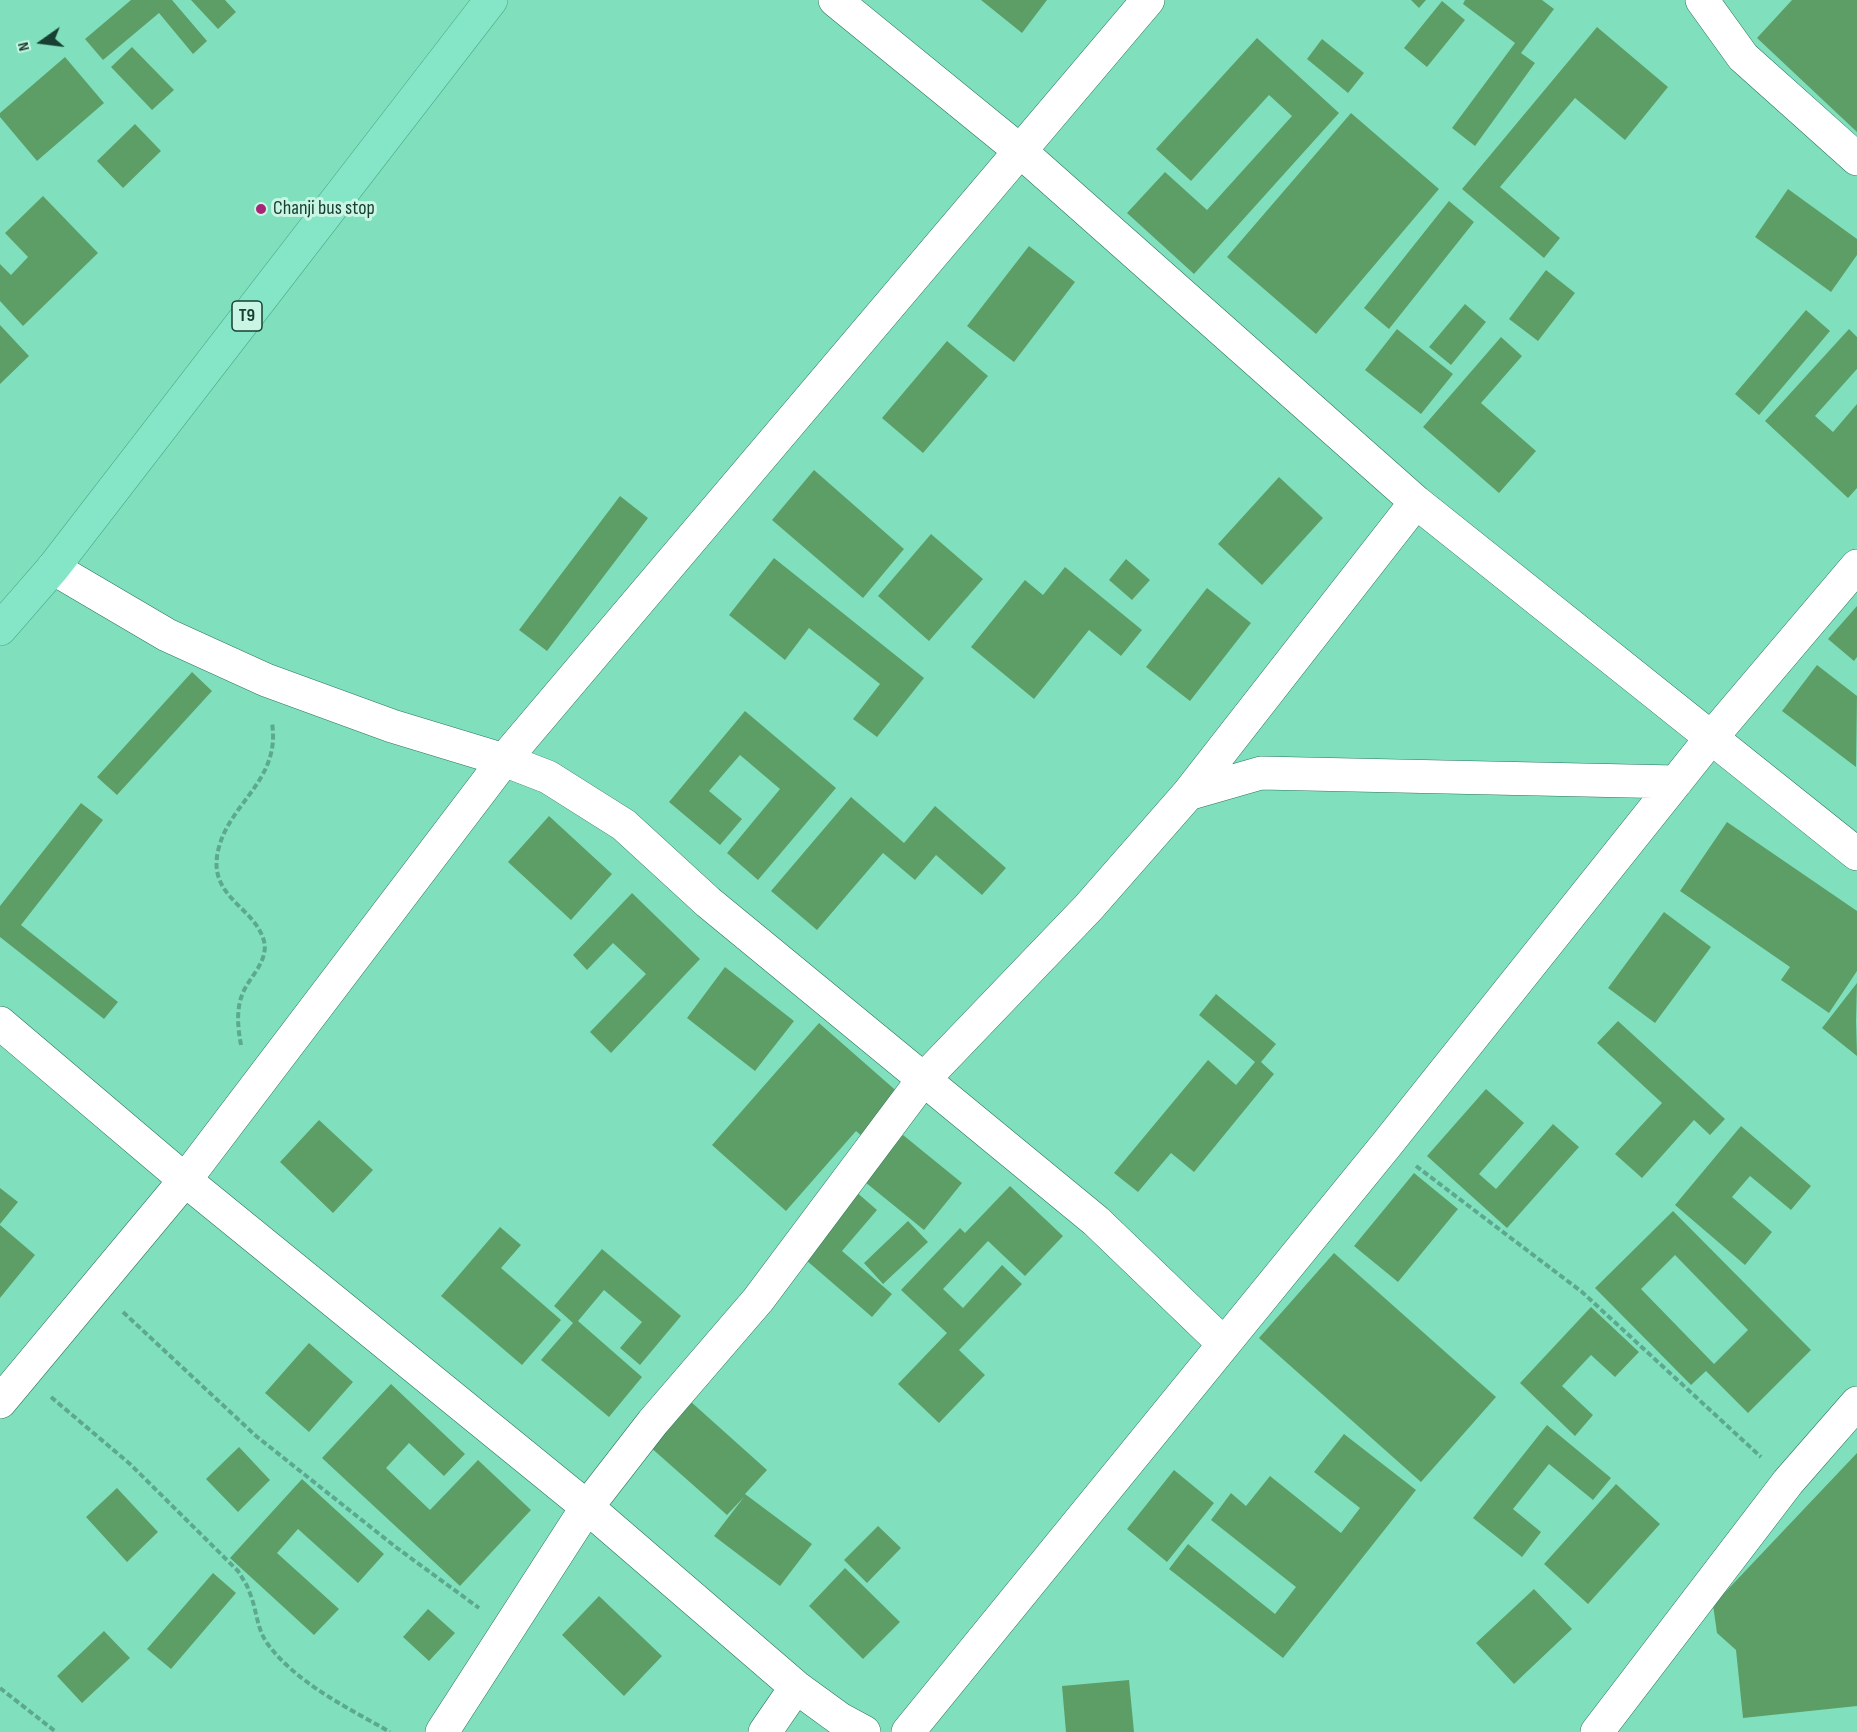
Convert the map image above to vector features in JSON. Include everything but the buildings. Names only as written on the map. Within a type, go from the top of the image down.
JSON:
[{"type":"highway","name":"T9","points":[[0,629],[53,568],[491,0]]},
{"type":"street","points":[[835,0],[1019,150],[1416,502],[1857,854]]},
{"type":"street","points":[[0,1402],[184,1180],[504,760],[1148,0]]},
{"type":"street","points":[[1702,0],[1743,57],[1857,159]]},
{"type":"street","points":[[442,1732],[587,1507],[653,1422],[758,1299],[922,1081],[1088,908],[1188,794],[1416,502]]},
{"type":"street","points":[[908,1732],[1387,1144],[1711,738],[1857,566]]},
{"type":"street","points":[[53,568],[166,635],[266,680],[392,726],[504,760],[548,777],[624,825],[708,902],[922,1081],[1096,1221],[1224,1344]]},
{"type":"street","points":[[1228,742],[1261,773]]},
{"type":"street","points":[[1188,794],[1261,773],[1676,782]]},
{"type":"street","points":[[0,1023],[184,1180],[587,1507],[796,1688],[840,1719],[864,1732]]},
{"type":"street","points":[[1597,1732],[1788,1482],[1857,1403]]},
{"type":"street","points":[[765,1732],[796,1688]]},
{"type":"path","points":[[251,1093],[238,1032],[238,1015],[242,995],[263,958],[264,942],[255,926],[221,885],[216,867],[219,846],[231,823],[258,785],[270,758],[273,730],[266,680]]},
{"type":"path","points":[[1387,1144],[1582,1292],[1788,1482]]},
{"type":"path","points":[[96,1287],[256,1436],[397,1548],[509,1630]]},
{"type":"path","points":[[23,1373],[130,1464],[238,1571],[250,1591],[258,1627],[267,1643],[288,1667],[334,1699],[390,1732]]},
{"type":"path","points":[[0,1688],[56,1732]]},
{"type":"place","name":"Chanji bus stop","points":[[261,209]]}]
